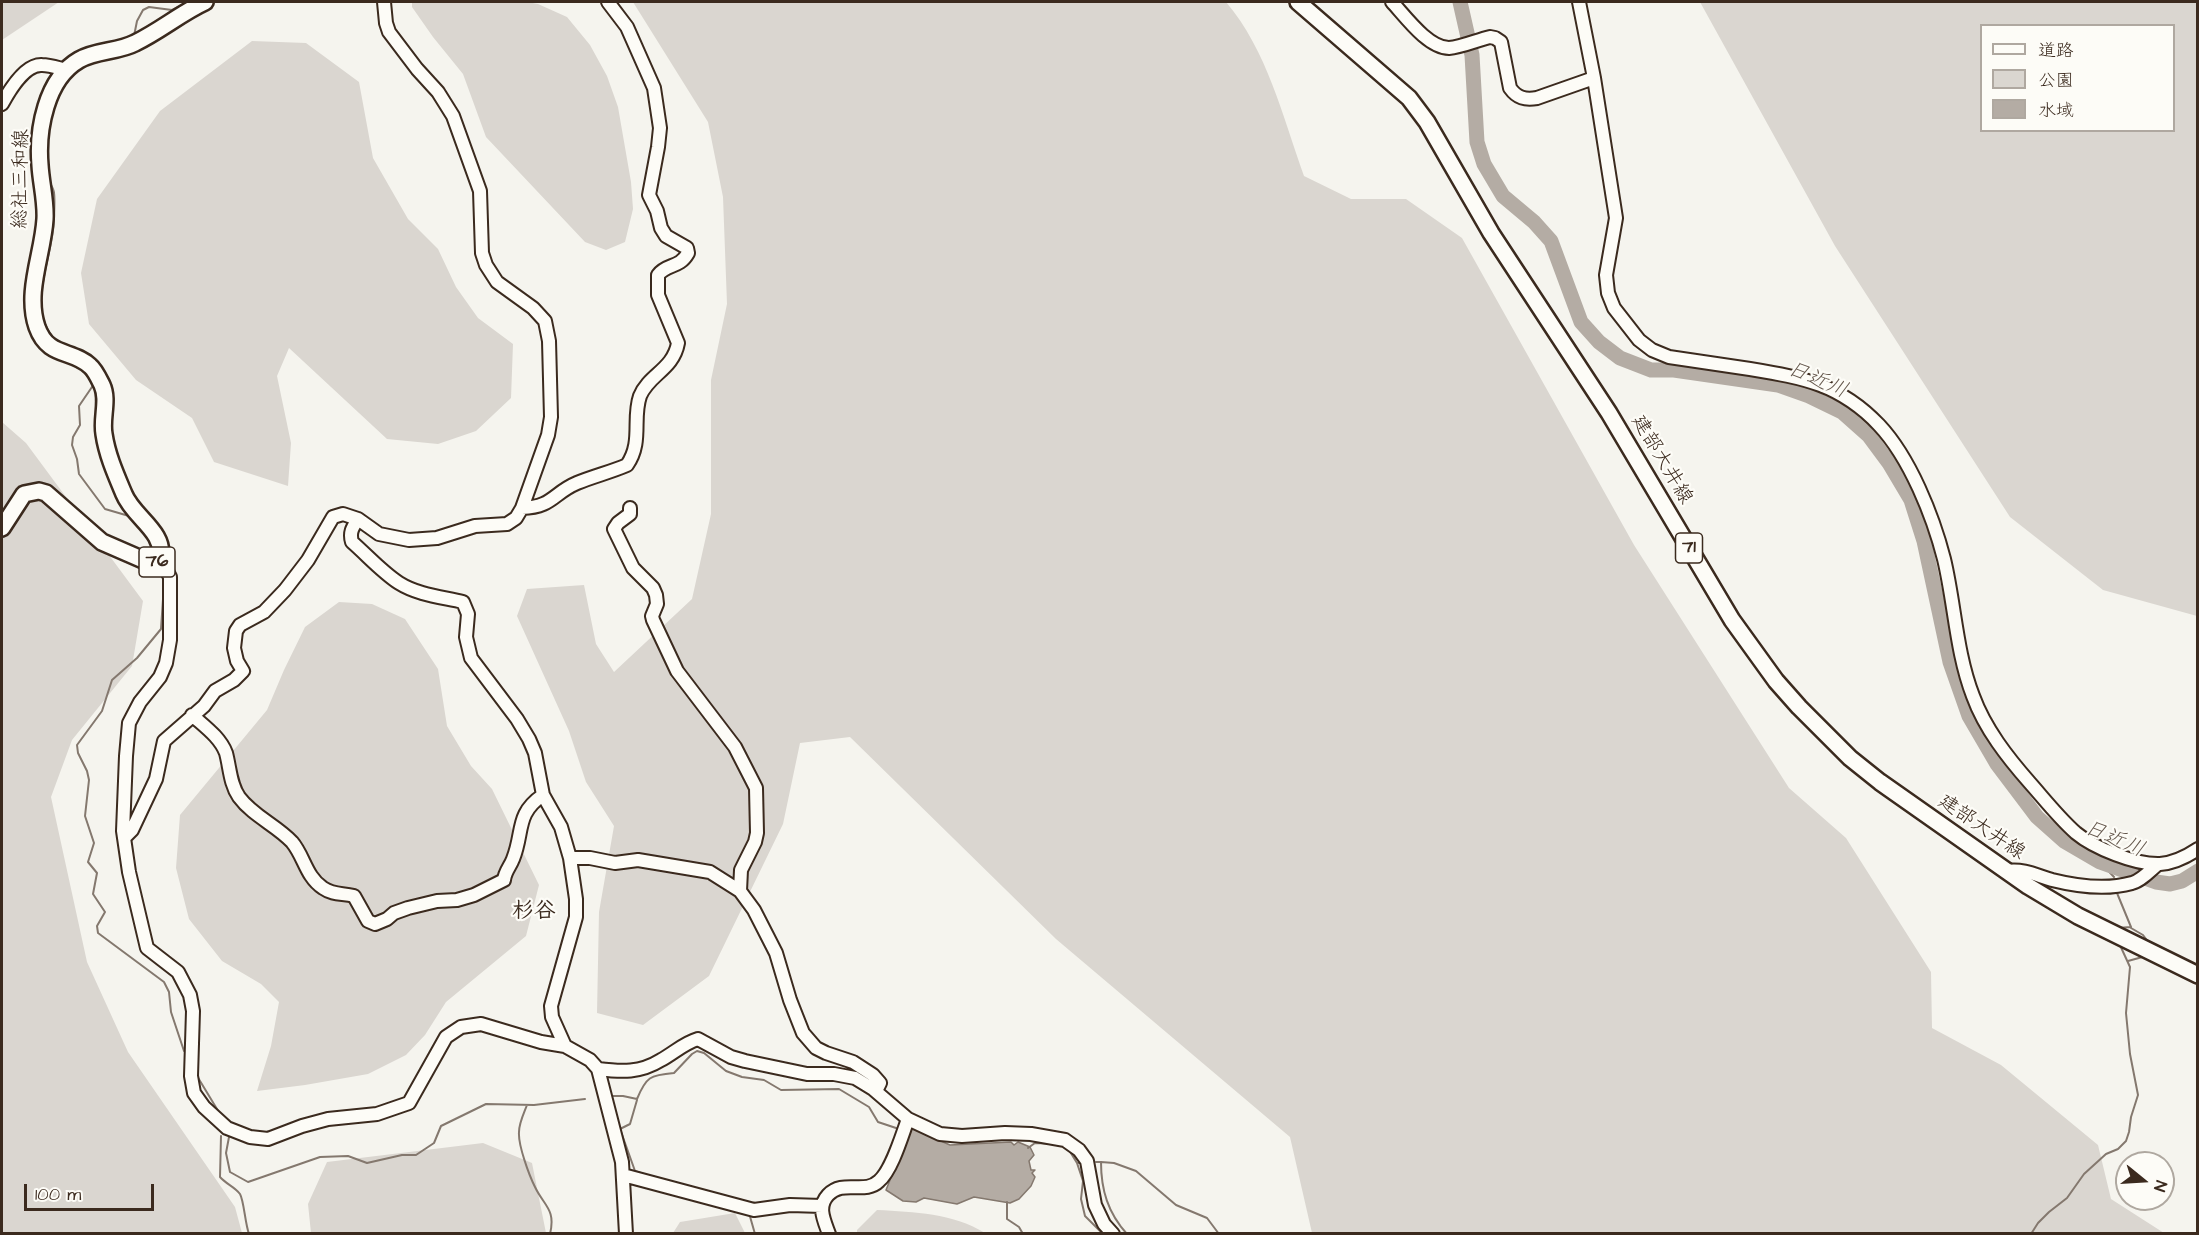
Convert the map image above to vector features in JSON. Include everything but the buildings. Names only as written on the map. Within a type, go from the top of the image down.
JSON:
[{"type":"main road","name":"総社三和線","points":[[160,558],[162,552],[158,538],[131,508],[109,456],[103,432],[104,394],[99,380],[88,364],[63,354],[47,343],[37,328],[33,310],[34,289],[45,212],[40,166],[42,131],[50,97],[59,77],[66,70],[85,57],[133,44],[205,2]]},
{"type":"main road","name":"建部大井線","points":[[1299,2],[1409,98],[1427,122],[1491,233],[1609,413],[1732,620],[1776,681],[1799,707],[1850,758],[1912,807],[2007,871],[2078,916],[2198,975]]},
{"type":"main road","name":"76","points":[[2,528],[24,494],[39,491],[52,498],[89,533],[102,542],[148,562],[155,563],[160,558]]},
{"type":"street","points":[[124,838],[132,830],[156,779],[164,741],[204,706],[215,691],[234,681],[243,671],[237,662],[234,648],[234,638],[240,625],[264,612],[285,590],[308,560],[333,517],[343,514],[358,519],[379,534],[409,540],[437,537],[476,526],[507,524],[516,518],[522,508],[545,442],[551,417],[549,341],[545,321],[533,308],[497,282],[486,265],[482,253],[480,191],[453,116],[438,92],[389,32],[384,2]]},
{"type":"street","points":[[522,508],[542,506],[576,483],[627,465],[636,449],[641,394],[671,362],[678,343],[658,295],[658,275],[666,268],[678,265],[688,253],[687,248],[666,236],[649,195],[660,128],[654,88],[627,27],[608,2]]},
{"type":"street","points":[[1392,2],[1434,44],[1450,48],[1490,37],[1501,42],[1510,88],[1520,98],[1529,100],[1538,98],[1594,78]]},
{"type":"street","points":[[1579,2],[1594,78],[1616,218],[1606,275],[1608,293],[1614,308],[1639,340],[1652,350],[1669,357],[1791,375],[1819,384],[1862,408],[1881,427],[1913,475],[1930,516],[1944,559],[1963,666],[1973,698],[1995,739],[2014,764],[2077,834],[2097,847],[2155,867]]},
{"type":"street","points":[[2,104],[15,82],[29,69],[40,64],[66,70]]},
{"type":"street","points":[[630,508],[630,514],[614,529],[633,568],[656,595],[657,604],[652,616],[653,620],[677,671],[735,747],[756,788],[758,833],[741,870],[740,891]]},
{"type":"street","points":[[358,519],[350,536],[352,542],[383,571],[400,584],[441,598],[463,602],[468,614],[466,637],[471,658],[517,719],[535,753],[543,795],[561,827],[570,858],[576,899],[576,917],[551,1006],[552,1017],[565,1046]]},
{"type":"street","points":[[160,558],[170,577],[170,640],[166,663],[160,678],[140,702],[129,723],[124,838],[138,914],[147,948],[178,972],[190,995],[193,1011],[191,1076],[194,1093],[204,1107],[227,1128],[250,1137],[268,1139],[328,1119],[377,1114],[409,1103],[446,1037],[461,1027],[481,1024],[541,1042],[565,1046],[590,1060],[598,1069],[622,1162],[626,1233]]},
{"type":"street","points":[[192,715],[220,741],[225,752],[231,781],[239,797],[251,810],[294,844],[311,877],[321,887],[334,894],[354,896],[369,921],[375,924],[408,908],[437,900],[457,900],[474,895],[504,880],[507,867],[513,860],[528,806],[543,795]]},
{"type":"street","points":[[2007,871],[2020,870],[2079,884],[2106,886],[2134,883],[2155,867],[2184,858],[2198,849]]},
{"type":"street","points":[[570,858],[590,858],[615,863],[638,860],[710,872],[740,891],[776,953],[803,1033],[816,1048],[853,1062],[873,1075],[880,1083],[876,1091]]},
{"type":"street","points":[[598,1069],[619,1072],[638,1071],[661,1060],[690,1041],[698,1039],[731,1057],[807,1074],[834,1074],[855,1078],[876,1091],[905,1127],[929,1129],[951,1136],[1005,1133],[1031,1134],[1065,1140],[1079,1150],[1087,1161],[1095,1205],[1104,1224],[1113,1233]]},
{"type":"street","points":[[828,1233],[821,1211],[825,1198],[840,1186],[871,1186],[879,1182],[886,1173],[905,1127]]},
{"type":"street","points":[[623,1176],[754,1210],[790,1205],[822,1206]]},
{"type":"green space","points":[[2,2],[59,2],[2,40]]},
{"type":"green space","points":[[412,2],[527,2],[538,4],[567,17],[590,45],[607,76],[618,107],[631,182],[633,209],[625,242],[606,250],[585,242],[486,137],[463,74],[433,37],[412,7]]},
{"type":"green space","points":[[633,2],[1226,2],[1253,41],[1263,63],[1304,176],[1351,199],[1406,199],[1462,238],[1634,545],[1789,788],[1846,838],[1931,972],[1932,1028],[2001,1065],[2098,1145],[2111,1199],[2115,1202],[2115,1211],[2130,1211],[2164,1233],[1312,1233],[1290,1137],[1056,939],[850,737],[800,743],[783,824],[709,976],[643,1025],[597,1013],[599,912],[614,826],[586,782],[569,731],[517,616],[527,589],[584,585],[596,644],[614,672],[692,599],[711,514],[711,380],[727,304],[723,197],[708,122]]},
{"type":"green space","points":[[1700,2],[2197,2],[2197,616],[2103,590],[2010,517],[1835,246]]},
{"type":"green space","points":[[252,41],[306,43],[359,82],[373,158],[408,219],[438,249],[456,287],[478,318],[513,344],[511,398],[476,431],[438,444],[387,439],[289,348],[277,376],[291,443],[288,486],[214,462],[192,418],[136,380],[89,324],[81,273],[97,199],[160,111]]},
{"type":"green space","points":[[2,422],[26,443],[143,601],[132,666],[72,740],[51,797],[87,962],[128,1052],[235,1207],[242,1233],[2,1233]]},
{"type":"green space","points":[[339,602],[372,604],[405,619],[438,669],[447,726],[471,766],[492,789],[539,885],[526,936],[446,1002],[425,1035],[406,1055],[368,1074],[257,1091],[271,1046],[279,1002],[261,984],[222,961],[189,919],[176,868],[180,815],[267,710],[305,627]]},
{"type":"green space","points":[[483,1143],[532,1163],[546,1233],[311,1233],[308,1204],[327,1162]]},
{"type":"green space","points":[[877,1210],[946,1217],[985,1233],[857,1233],[857,1230]]},
{"type":"green space","points":[[735,1213],[745,1233],[673,1233],[680,1222]]},
{"type":"water","points":[[911,1128],[950,1145],[1011,1142],[1014,1145],[1018,1142],[1030,1147],[1034,1155],[1029,1161],[1031,1170],[1035,1170],[1032,1173],[1035,1177],[1031,1186],[1019,1199],[1010,1203],[974,1197],[957,1204],[924,1198],[916,1202],[903,1201],[886,1190]]},
{"type":"waterway","points":[[134,36],[137,21],[143,10],[149,7],[172,10],[189,2]]},
{"type":"waterway","name":"日近川","points":[[1460,2],[1472,55],[1477,142],[1484,164],[1503,196],[1534,222],[1551,241],[1581,322],[1599,342],[1620,358],[1651,370],[1674,370],[1778,385],[1809,396],[1842,412],[1869,436],[1889,463],[1911,500],[1924,541],[1950,662],[1969,716],[1997,764],[2037,817],[2064,841],[2100,862],[2156,882],[2170,884],[2182,881],[2198,871]]},
{"type":"waterway","points":[[109,58],[130,53]]},
{"type":"waterway","points":[[49,180],[54,193],[54,222],[41,300],[46,327],[54,339]]},
{"type":"waterway","points":[[94,384],[79,406],[80,425],[73,437],[72,445],[79,474],[105,509],[129,516],[150,540]]},
{"type":"waterway","points":[[164,584],[161,629],[137,658],[112,680],[102,711],[77,745],[89,780],[85,816],[94,843],[88,862],[97,873],[93,894],[105,912],[97,926],[98,933],[164,982],[169,992],[171,1012],[184,1051]]},
{"type":"waterway","points":[[2100,862],[2114,877]]},
{"type":"waterway","points":[[2117,893],[2131,927],[2117,928]]},
{"type":"waterway","points":[[2131,928],[2143,935],[2149,943]]},
{"type":"waterway","points":[[2031,1234],[2038,1223],[2067,1198],[2084,1174],[2106,1154],[2118,1149],[2126,1141],[2129,1132],[2138,1095],[2130,1054],[2126,1013],[2130,967],[2119,943]]},
{"type":"waterway","points":[[2128,961],[2146,956]]},
{"type":"waterway","points":[[610,1096],[637,1099],[650,1078],[674,1073],[697,1051],[704,1053],[726,1071],[742,1077],[764,1080],[781,1090],[839,1089],[869,1107],[878,1122],[899,1129]]},
{"type":"waterway","points":[[197,1076],[220,1114]]},
{"type":"waterway","points":[[229,1137],[226,1153],[230,1172],[248,1182],[320,1157],[348,1156],[367,1163],[402,1155],[416,1155],[434,1143],[441,1126],[486,1104],[534,1105],[585,1099]]},
{"type":"waterway","points":[[637,1100],[630,1124],[620,1129],[635,1171],[649,1176]]},
{"type":"waterway","points":[[527,1105],[519,1129],[520,1144],[533,1182],[550,1213],[550,1234]]},
{"type":"waterway","points":[[221,1136],[220,1177],[240,1194],[249,1234]]},
{"type":"waterway","points":[[1028,1148],[1035,1143],[1056,1144]]},
{"type":"waterway","points":[[1069,1150],[1077,1163],[1080,1163]]},
{"type":"waterway","points":[[1096,1162],[1101,1162],[1102,1182],[1110,1209],[1127,1234]]},
{"type":"waterway","points":[[1101,1162],[1114,1163],[1136,1171],[1176,1205],[1207,1218],[1219,1234]]},
{"type":"waterway","points":[[1077,1163],[1083,1181],[1081,1199],[1085,1216],[1103,1234]]},
{"type":"waterway","points":[[724,1196],[744,1201]]},
{"type":"waterway","points":[[1007,1202],[1007,1219],[1019,1227],[1023,1234]]},
{"type":"waterway","points":[[749,1213],[755,1234]]},
{"type":"district","name":"杉谷","points":[[534,912]]}]
